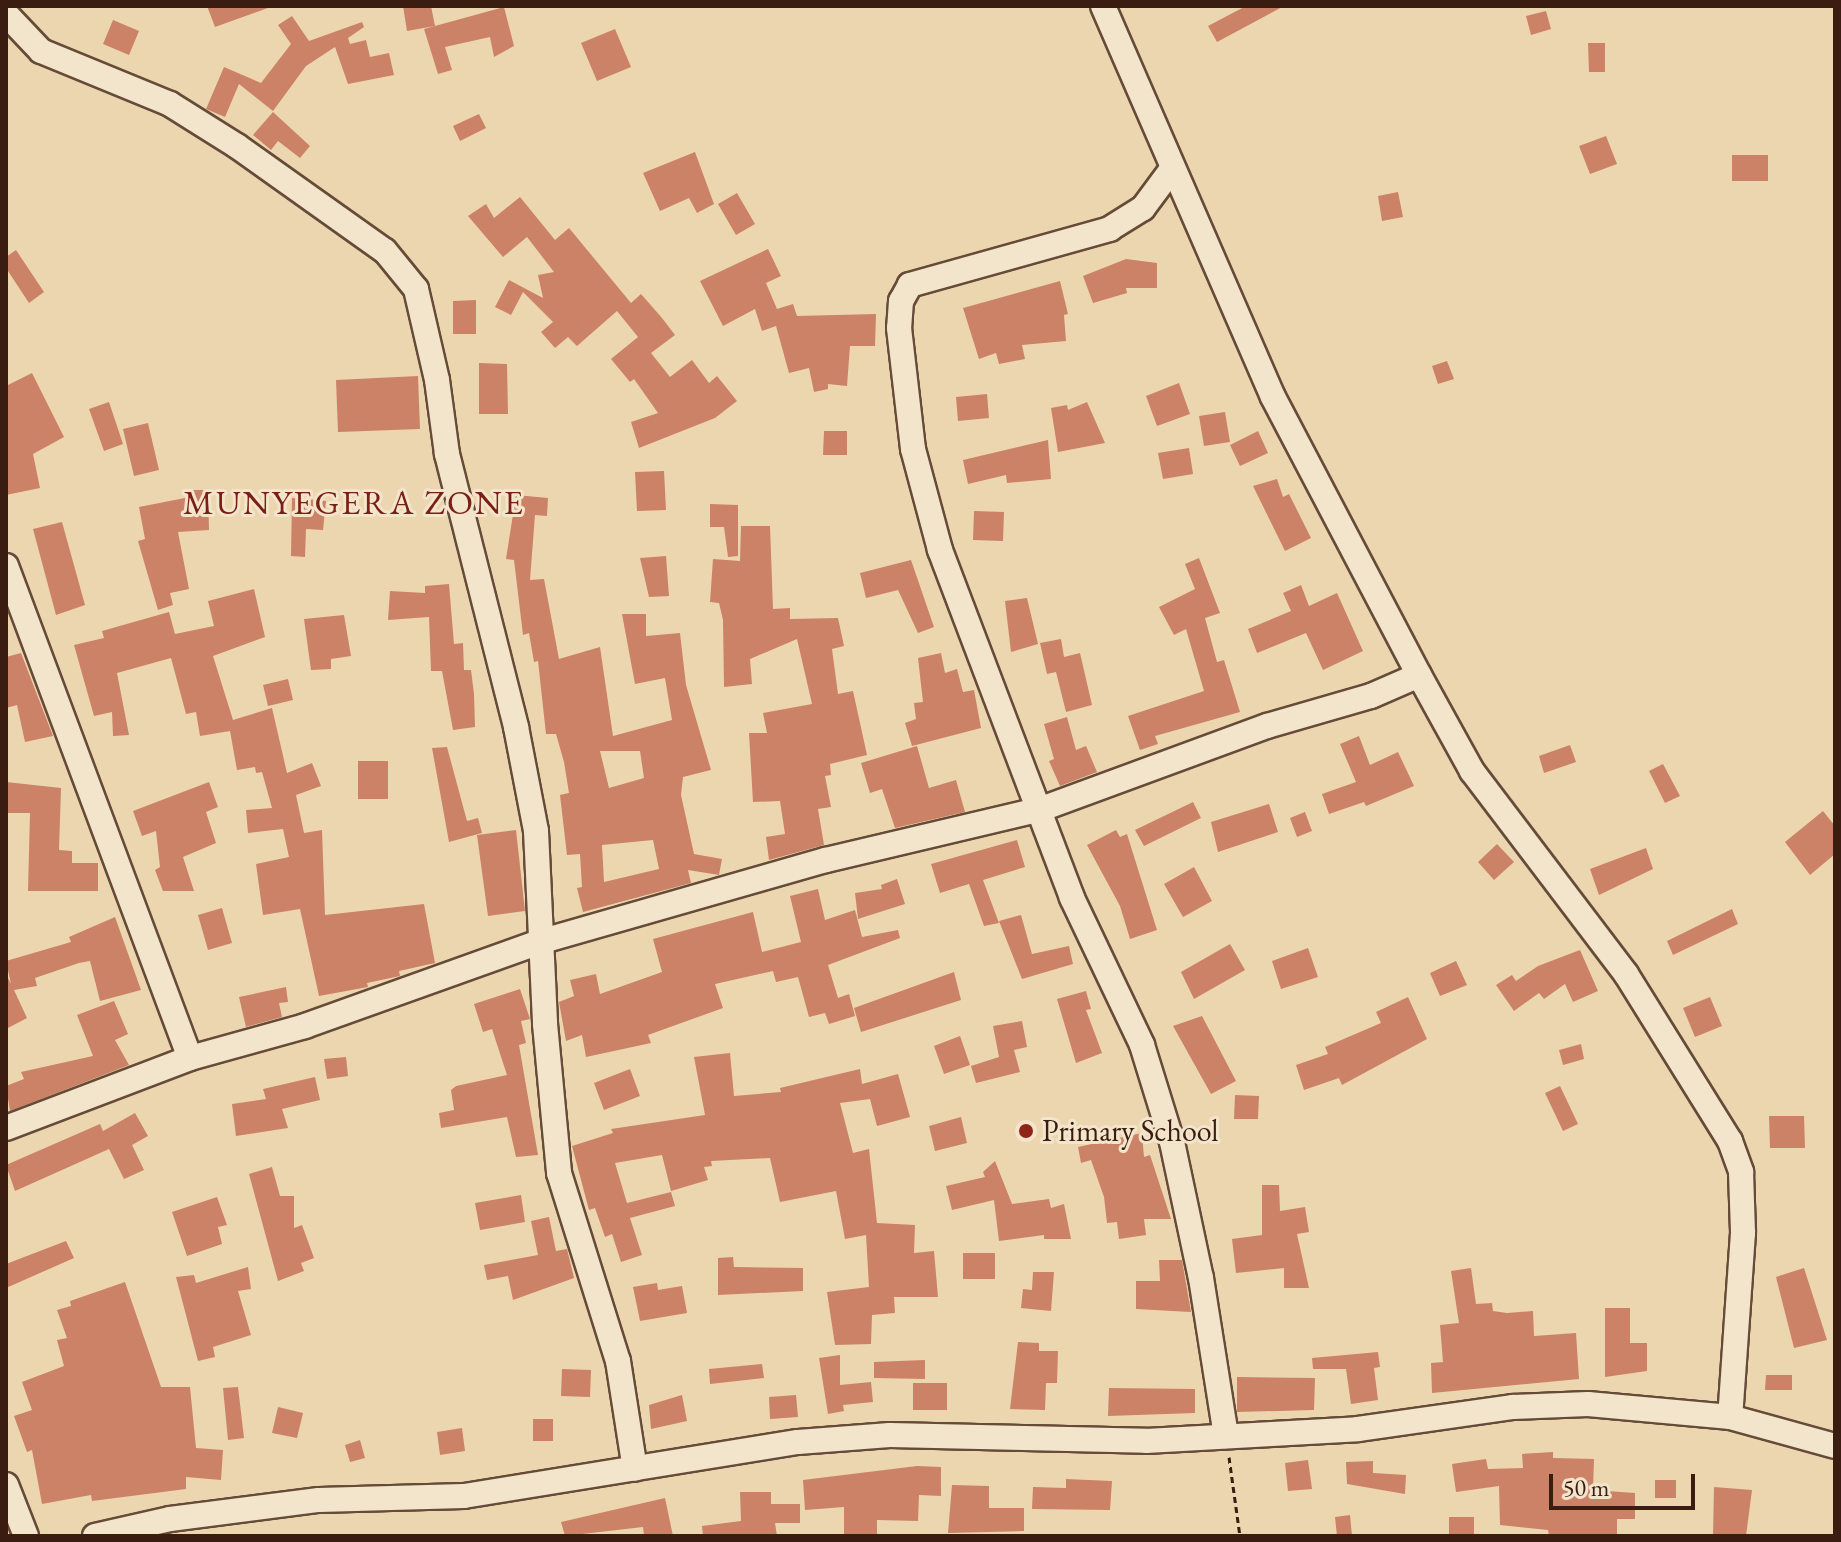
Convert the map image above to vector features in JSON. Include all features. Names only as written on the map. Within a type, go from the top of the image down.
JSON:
[{"type":"street","points":[[1103,6],[1273,397],[1472,771],[1626,974],[1730,1141],[1741,1172],[1743,1233],[1730,1417]]},
{"type":"street","points":[[6,14],[41,51],[170,104],[237,146],[385,251],[408,274],[437,380],[447,454],[478,592],[516,727],[541,869],[545,1024],[559,1173],[618,1361],[635,1469]]},
{"type":"street","points":[[1172,169],[1143,208],[1110,229],[929,276],[910,285],[901,301],[899,328],[913,449],[940,550],[989,689],[1041,809],[1072,898],[1142,1045],[1172,1142],[1201,1278],[1226,1436]]},
{"type":"street","points":[[6,566],[89,776],[190,1058]]},
{"type":"street","points":[[6,1128],[190,1058],[305,1026],[543,941],[826,860],[1041,809],[1267,726],[1371,696],[1419,675]]},
{"type":"street","points":[[95,1536],[170,1519],[319,1500],[464,1496],[798,1442],[890,1435],[1146,1441],[1358,1429],[1513,1407],[1628,1406],[1730,1417],[1835,1446]]},
{"type":"street","points":[[6,1485],[26,1536]]},
{"type":"path","points":[[1226,1436],[1240,1536]]},
{"type":"building","points":[[207,6],[267,6],[268,8],[215,27]]},
{"type":"building","points":[[403,6],[431,6],[435,26],[407,31]]},
{"type":"building","points":[[1246,6],[1284,6],[1217,42],[1208,26]]},
{"type":"building","points":[[504,7],[514,46],[494,57],[490,37],[445,47],[452,70],[438,74],[424,29]]},
{"type":"building","points":[[1546,11],[1551,29],[1531,35],[1526,16]]},
{"type":"building","points":[[292,16],[309,41],[362,22],[364,27],[348,38],[350,44],[366,40],[370,57],[389,53],[394,75],[348,84],[335,47],[306,66],[273,111],[239,84],[225,117],[206,109],[224,67],[261,83],[291,44],[278,25]]},
{"type":"building","points":[[113,20],[139,31],[129,55],[103,44]]},
{"type":"building","points":[[615,29],[631,67],[597,81],[581,43]]},
{"type":"building","points":[[1588,43],[1605,43],[1605,72],[1589,72]]},
{"type":"building","points":[[273,112],[310,146],[300,158],[278,141],[271,150],[253,135]]},
{"type":"building","points":[[479,114],[486,128],[460,141],[453,126]]},
{"type":"building","points":[[1606,136],[1617,164],[1590,174],[1579,146]]},
{"type":"building","points":[[695,152],[714,204],[697,213],[689,198],[660,211],[643,173]]},
{"type":"building","points":[[1732,155],[1768,155],[1768,181],[1732,181]]},
{"type":"building","points":[[1398,192],[1403,217],[1382,221],[1378,196]]},
{"type":"building","points":[[737,193],[755,224],[736,235],[718,204]]},
{"type":"building","points":[[520,197],[555,240],[569,228],[631,303],[641,294],[662,318],[675,335],[651,353],[670,377],[692,360],[709,383],[717,376],[737,401],[715,418],[639,448],[631,422],[658,413],[634,379],[630,382],[611,359],[638,337],[617,311],[577,346],[568,337],[555,348],[541,332],[553,322],[523,292],[511,315],[495,307],[509,280],[543,298],[538,275],[554,272],[527,237],[503,257],[468,216],[486,204],[494,218]]},
{"type":"building","points":[[768,249],[781,276],[766,283],[777,309],[793,304],[797,316],[876,314],[875,346],[850,346],[847,386],[828,384],[828,389],[814,392],[809,368],[789,373],[776,326],[762,331],[755,309],[723,326],[700,281]]},
{"type":"building","points":[[16,250],[44,292],[29,303],[6,268],[6,257]]},
{"type":"building","points":[[1126,259],[1157,263],[1157,288],[1126,288],[1127,293],[1093,303],[1083,276]]},
{"type":"building","points":[[1060,281],[1068,314],[1064,315],[1066,341],[1022,345],[1025,359],[999,364],[996,353],[979,359],[963,308]]},
{"type":"building","points":[[476,300],[476,334],[453,334],[453,301]]},
{"type":"building","points":[[1447,361],[1454,379],[1438,384],[1432,366]]},
{"type":"building","points":[[479,363],[507,364],[508,414],[479,414]]},
{"type":"building","points":[[32,373],[64,437],[33,454],[40,488],[6,495],[6,386]]},
{"type":"building","points":[[418,376],[420,429],[338,432],[336,380]]},
{"type":"building","points":[[1179,383],[1190,414],[1157,426],[1146,396]]},
{"type":"building","points":[[987,394],[989,418],[958,421],[956,397]]},
{"type":"building","points":[[109,402],[123,444],[104,451],[89,409]]},
{"type":"building","points":[[1087,402],[1105,443],[1058,452],[1051,408],[1067,405],[1068,410]]},
{"type":"building","points":[[1225,412],[1230,442],[1204,446],[1199,416]]},
{"type":"building","points":[[148,423],[159,470],[134,476],[123,429]]},
{"type":"building","points":[[824,431],[847,431],[847,455],[823,455]]},
{"type":"building","points":[[1258,431],[1268,453],[1240,466],[1230,445]]},
{"type":"building","points":[[1048,440],[1051,479],[1007,483],[1006,475],[968,484],[963,460]]},
{"type":"building","points":[[1189,448],[1193,474],[1163,479],[1158,453]]},
{"type":"building","points":[[664,471],[666,510],[637,511],[635,472]]},
{"type":"building","points":[[1277,479],[1283,497],[1289,494],[1311,538],[1285,551],[1253,486]]},
{"type":"building","points":[[190,490],[208,490],[209,530],[178,532],[189,589],[170,593],[173,605],[158,610],[138,541],[145,539],[139,507],[190,497]]},
{"type":"building","points":[[516,495],[548,498],[547,516],[535,515],[530,580],[544,579],[559,659],[600,647],[613,736],[672,720],[665,678],[635,684],[622,614],[646,614],[646,636],[680,633],[686,685],[711,770],[683,777],[681,795],[694,854],[722,859],[719,875],[688,870],[691,883],[583,912],[577,888],[582,887],[580,854],[567,855],[560,795],[569,793],[564,762],[556,734],[546,734],[538,661],[534,662],[529,633],[523,635],[514,560],[506,559]],"holes":[[[600,751],[640,751],[644,778],[609,788]],[[653,840],[659,869],[604,882],[602,845]]]},
{"type":"building","points":[[292,498],[326,501],[323,530],[306,529],[305,557],[291,556]]},
{"type":"building","points":[[710,504],[738,505],[738,556],[728,557],[724,527],[710,527]]},
{"type":"building","points":[[974,511],[1004,512],[1003,541],[973,540]]},
{"type":"building","points":[[62,522],[85,605],[56,615],[33,529]]},
{"type":"building","points":[[741,526],[770,526],[773,609],[790,608],[790,619],[838,618],[844,646],[832,649],[838,694],[853,691],[867,755],[830,764],[831,775],[825,776],[831,807],[818,809],[824,845],[769,860],[766,837],[785,834],[780,801],[753,802],[749,733],[767,733],[763,713],[812,704],[797,639],[750,659],[752,684],[724,687],[723,620],[719,603],[710,602],[713,559],[740,561]]},
{"type":"building","points":[[666,556],[669,596],[649,597],[640,558]]},
{"type":"building","points":[[1199,558],[1220,613],[1205,618],[1217,662],[1224,660],[1240,712],[1155,736],[1158,744],[1140,750],[1128,716],[1204,691],[1186,629],[1174,635],[1159,607],[1195,589],[1185,564]]},
{"type":"building","points":[[911,560],[934,627],[918,633],[898,590],[866,598],[860,573]]},
{"type":"building","points":[[449,584],[454,644],[463,643],[464,670],[471,670],[475,727],[453,730],[442,671],[431,671],[429,617],[388,620],[390,591],[425,593],[425,586]]},
{"type":"building","points":[[1301,585],[1309,606],[1337,593],[1363,651],[1323,670],[1306,633],[1257,653],[1248,629],[1291,611],[1283,593]]},
{"type":"building","points":[[254,589],[265,637],[213,656],[233,720],[272,708],[287,773],[312,763],[321,786],[296,795],[304,833],[322,830],[325,915],[424,904],[435,963],[399,971],[400,976],[367,983],[368,987],[319,996],[300,909],[263,915],[256,864],[289,857],[283,829],[248,833],[246,810],[272,808],[262,772],[256,773],[255,767],[237,770],[230,731],[200,736],[196,712],[186,714],[171,658],[117,673],[129,735],[113,736],[112,712],[94,716],[74,645],[104,638],[102,631],[169,612],[175,634],[214,626],[208,601]]},
{"type":"building","points":[[1027,598],[1038,644],[1011,652],[1005,601]]},
{"type":"building","points":[[344,615],[351,656],[331,659],[331,669],[311,670],[304,619]]},
{"type":"building","points":[[1061,639],[1064,657],[1080,653],[1092,705],[1066,712],[1056,672],[1047,674],[1040,643]]},
{"type":"building","points":[[21,653],[53,736],[25,742],[17,705],[6,708],[6,657]]},
{"type":"building","points":[[941,653],[945,673],[957,669],[963,692],[974,690],[981,728],[912,746],[905,723],[916,719],[914,703],[923,702],[918,658]]},
{"type":"building","points":[[288,679],[293,700],[268,706],[263,685]]},
{"type":"building","points":[[1067,717],[1076,750],[1086,746],[1097,772],[1060,786],[1049,761],[1054,759],[1044,724]]},
{"type":"building","points":[[1359,736],[1370,765],[1398,752],[1414,786],[1366,806],[1364,802],[1329,814],[1322,794],[1356,782],[1340,744]]},
{"type":"building","points":[[1570,745],[1576,762],[1544,773],[1539,756]]},
{"type":"building","points":[[917,746],[929,788],[956,780],[965,812],[895,828],[882,789],[870,793],[861,763]]},
{"type":"building","points":[[447,747],[467,821],[478,818],[482,833],[449,842],[432,748]]},
{"type":"building","points":[[358,761],[388,761],[388,799],[358,799]]},
{"type":"building","points":[[1663,764],[1680,796],[1665,803],[1649,771]]},
{"type":"building","points":[[6,782],[61,788],[59,850],[72,851],[72,863],[98,863],[98,891],[28,891],[30,813],[6,813]]},
{"type":"building","points":[[209,782],[218,807],[206,812],[216,843],[183,857],[194,891],[163,891],[155,870],[160,867],[156,831],[142,836],[133,811]]},
{"type":"building","points":[[1193,802],[1201,818],[1144,846],[1135,830]]},
{"type":"building","points":[[1269,804],[1278,832],[1218,852],[1211,822]]},
{"type":"building","points":[[1823,811],[1835,826],[1835,854],[1810,875],[1785,842]]},
{"type":"building","points":[[1305,812],[1312,831],[1297,837],[1290,818]]},
{"type":"building","points":[[516,830],[525,911],[488,916],[477,835]]},
{"type":"building","points":[[1116,830],[1120,837],[1127,834],[1157,930],[1130,939],[1120,906],[1087,845]]},
{"type":"building","points":[[1017,840],[1025,867],[983,880],[999,923],[984,926],[969,884],[940,893],[931,864]]},
{"type":"building","points":[[1497,844],[1514,862],[1494,880],[1478,862]]},
{"type":"building","points":[[1646,848],[1653,869],[1599,895],[1590,869]]},
{"type":"building","points":[[1194,867],[1212,901],[1183,917],[1164,884]]},
{"type":"building","points":[[897,879],[905,904],[858,919],[855,893],[882,889],[881,885]]},
{"type":"building","points":[[818,889],[825,920],[855,910],[862,937],[898,930],[900,938],[828,965],[838,998],[849,994],[855,1016],[829,1024],[825,1013],[809,1017],[798,977],[776,982],[773,971],[715,984],[723,1008],[648,1035],[651,1043],[586,1057],[582,1035],[566,1041],[559,1002],[574,996],[570,980],[596,974],[600,994],[662,972],[653,939],[753,912],[762,952],[801,942],[790,896]]},
{"type":"building","points":[[222,908],[232,943],[208,950],[198,915]]},
{"type":"building","points":[[1732,909],[1738,924],[1673,955],[1667,941]]},
{"type":"building","points":[[1021,915],[1032,954],[1069,946],[1073,964],[1022,979],[999,921]]},
{"type":"building","points":[[115,917],[141,990],[100,1001],[90,961],[79,963],[35,978],[37,986],[14,990],[27,1018],[6,1029],[6,974],[11,984],[6,961],[71,942],[69,937]]},
{"type":"building","points":[[1230,944],[1245,970],[1194,999],[1181,972]]},
{"type":"building","points":[[1308,948],[1318,977],[1281,989],[1272,961]]},
{"type":"building","points":[[1580,950],[1598,991],[1573,1002],[1565,984],[1544,999],[1539,993],[1514,1011],[1496,985],[1512,975],[1516,981],[1538,966]]},
{"type":"building","points":[[1456,961],[1467,985],[1440,996],[1430,973]]},
{"type":"building","points":[[954,972],[961,1000],[861,1032],[854,1008]]},
{"type":"building","points":[[286,987],[288,1002],[279,1003],[282,1017],[246,1027],[239,997]]},
{"type":"building","points":[[520,989],[530,1019],[521,1021],[526,1043],[519,1045],[538,1155],[516,1157],[507,1117],[441,1128],[439,1113],[454,1110],[451,1090],[456,1086],[507,1075],[492,1029],[483,1032],[474,1004]]},
{"type":"building","points":[[1086,991],[1091,1009],[1086,1010],[1102,1053],[1076,1063],[1057,999]]},
{"type":"building","points":[[1408,997],[1427,1039],[1342,1085],[1339,1078],[1304,1090],[1296,1065],[1328,1054],[1325,1047],[1381,1023],[1376,1012]]},
{"type":"building","points":[[1710,997],[1722,1026],[1695,1037],[1683,1008]]},
{"type":"building","points":[[114,1001],[128,1034],[115,1040],[129,1065],[10,1111],[6,1086],[24,1079],[21,1072],[93,1056],[77,1015]]},
{"type":"building","points":[[1202,1016],[1236,1081],[1211,1094],[1173,1026]]},
{"type":"building","points":[[1022,1021],[1027,1047],[1014,1050],[1020,1072],[976,1083],[971,1066],[999,1057],[993,1026]]},
{"type":"building","points":[[960,1036],[970,1065],[944,1074],[934,1046]]},
{"type":"building","points":[[1581,1044],[1584,1059],[1563,1065],[1559,1050]]},
{"type":"building","points":[[730,1053],[734,1096],[781,1092],[780,1088],[860,1069],[862,1084],[898,1074],[910,1117],[877,1126],[870,1099],[840,1103],[853,1153],[869,1149],[877,1223],[915,1225],[914,1253],[934,1251],[938,1297],[894,1297],[895,1313],[872,1315],[871,1344],[835,1345],[827,1292],[869,1287],[866,1235],[845,1239],[836,1191],[780,1202],[770,1158],[711,1161],[712,1166],[704,1167],[708,1180],[671,1191],[662,1155],[615,1163],[627,1203],[671,1192],[675,1206],[630,1218],[642,1255],[621,1262],[612,1234],[605,1237],[595,1208],[589,1210],[572,1146],[613,1133],[611,1129],[705,1115],[694,1057]]},
{"type":"building","points":[[346,1057],[348,1076],[327,1079],[324,1059]]},
{"type":"building","points":[[630,1069],[640,1096],[604,1110],[594,1083]]},
{"type":"building","points":[[315,1077],[320,1100],[282,1109],[288,1128],[236,1136],[232,1104],[266,1099],[263,1089]]},
{"type":"building","points":[[1560,1086],[1578,1124],[1563,1131],[1545,1093]]},
{"type":"building","points":[[1235,1095],[1259,1096],[1258,1119],[1234,1119]]},
{"type":"building","points":[[135,1113],[148,1136],[132,1145],[144,1170],[124,1179],[109,1149],[15,1191],[6,1165],[100,1124],[103,1131]]},
{"type":"building","points":[[1769,1116],[1804,1116],[1805,1148],[1770,1148]]},
{"type":"building","points":[[961,1117],[967,1143],[935,1151],[929,1126]]},
{"type":"building","points":[[1142,1133],[1144,1157],[1150,1155],[1171,1219],[1144,1219],[1146,1235],[1119,1239],[1117,1222],[1107,1223],[1104,1197],[1091,1160],[1081,1163],[1078,1147]]},
{"type":"building","points":[[995,1161],[1012,1204],[1049,1199],[1051,1208],[1064,1204],[1071,1239],[1044,1239],[1044,1235],[999,1241],[994,1200],[952,1210],[946,1186],[985,1177],[983,1172]]},
{"type":"building","points":[[272,1167],[280,1196],[294,1196],[294,1228],[302,1225],[314,1258],[301,1263],[304,1271],[278,1281],[249,1174]]},
{"type":"building","points":[[1262,1185],[1279,1185],[1280,1211],[1305,1207],[1309,1232],[1297,1234],[1309,1288],[1284,1288],[1284,1268],[1236,1273],[1232,1239],[1262,1235]]},
{"type":"building","points":[[521,1195],[525,1222],[480,1230],[475,1203]]},
{"type":"building","points":[[217,1197],[227,1225],[218,1227],[222,1244],[187,1256],[172,1212]]},
{"type":"building","points":[[549,1217],[556,1251],[567,1249],[574,1278],[513,1300],[508,1276],[487,1280],[484,1265],[538,1255],[531,1221]]},
{"type":"building","points":[[66,1241],[74,1258],[6,1288],[6,1264]]},
{"type":"building","points":[[963,1253],[995,1253],[995,1279],[963,1279]]},
{"type":"building","points":[[733,1257],[734,1267],[803,1268],[803,1291],[718,1295],[718,1258]]},
{"type":"building","points":[[1159,1260],[1182,1260],[1191,1312],[1136,1309],[1136,1281],[1160,1281]]},
{"type":"building","points":[[248,1267],[251,1289],[238,1291],[251,1335],[213,1347],[215,1357],[198,1361],[176,1277],[194,1275],[196,1283]]},
{"type":"building","points":[[1471,1268],[1476,1304],[1492,1303],[1493,1311],[1507,1313],[1533,1311],[1534,1336],[1576,1333],[1579,1379],[1432,1393],[1431,1363],[1443,1362],[1440,1325],[1459,1323],[1451,1271]]},
{"type":"building","points":[[1804,1268],[1827,1340],[1794,1348],[1776,1277]]},
{"type":"building","points":[[1033,1272],[1054,1272],[1051,1311],[1021,1308],[1023,1289],[1032,1290]]},
{"type":"building","points":[[125,1282],[161,1387],[190,1387],[196,1448],[223,1450],[221,1480],[186,1477],[186,1489],[92,1501],[91,1495],[42,1504],[32,1450],[27,1452],[14,1416],[32,1410],[22,1382],[64,1366],[57,1340],[67,1338],[57,1310],[71,1306],[70,1301]]},
{"type":"building","points":[[657,1283],[658,1290],[682,1286],[687,1313],[640,1321],[633,1287]]},
{"type":"building","points":[[1605,1308],[1630,1308],[1630,1343],[1647,1343],[1647,1371],[1605,1377]]},
{"type":"building","points":[[1018,1342],[1039,1343],[1039,1351],[1058,1351],[1057,1383],[1046,1383],[1045,1410],[1010,1409]]},
{"type":"building","points":[[1378,1352],[1380,1367],[1374,1368],[1378,1400],[1351,1404],[1346,1369],[1313,1369],[1312,1358]]},
{"type":"building","points":[[840,1355],[840,1385],[871,1382],[873,1402],[843,1405],[844,1411],[828,1414],[819,1358]]},
{"type":"building","points":[[925,1360],[925,1379],[874,1378],[874,1362]]},
{"type":"building","points":[[762,1364],[764,1378],[710,1384],[709,1369]]},
{"type":"building","points":[[562,1369],[591,1370],[590,1397],[561,1396]]},
{"type":"building","points":[[1766,1375],[1792,1375],[1792,1390],[1765,1390]]},
{"type":"building","points":[[1237,1377],[1315,1378],[1314,1410],[1237,1412]]},
{"type":"building","points":[[913,1383],[947,1383],[947,1410],[913,1410]]},
{"type":"building","points":[[238,1387],[244,1438],[228,1440],[223,1388]]},
{"type":"building","points":[[1109,1388],[1195,1389],[1195,1413],[1108,1416]]},
{"type":"building","points":[[682,1395],[687,1421],[651,1429],[649,1405]]},
{"type":"building","points":[[796,1395],[798,1417],[770,1419],[769,1397]]},
{"type":"building","points":[[278,1407],[303,1413],[297,1438],[272,1433]]},
{"type":"building","points":[[533,1419],[553,1419],[553,1441],[533,1441]]},
{"type":"building","points":[[462,1428],[465,1451],[440,1455],[437,1432]]},
{"type":"building","points":[[360,1440],[365,1458],[350,1462],[345,1445]]},
{"type":"building","points":[[1553,1452],[1553,1458],[1594,1459],[1593,1490],[1635,1493],[1635,1519],[1617,1519],[1617,1536],[1549,1536],[1548,1530],[1500,1525],[1499,1486],[1456,1492],[1452,1464],[1486,1459],[1488,1469],[1523,1468],[1522,1454]]},
{"type":"building","points":[[1308,1460],[1312,1489],[1288,1491],[1285,1463]]},
{"type":"building","points":[[1373,1461],[1373,1473],[1406,1475],[1405,1494],[1347,1484],[1346,1462]]},
{"type":"building","points":[[917,1466],[941,1467],[941,1496],[919,1495],[918,1521],[877,1520],[877,1536],[844,1536],[844,1507],[805,1510],[803,1480]]},
{"type":"building","points":[[1066,1479],[1112,1481],[1110,1510],[1032,1509],[1033,1487],[1066,1488]]},
{"type":"building","points":[[1655,1480],[1676,1480],[1676,1498],[1655,1498]]},
{"type":"building","points":[[952,1485],[989,1486],[989,1508],[1024,1508],[1024,1531],[948,1533]]},
{"type":"building","points":[[1714,1487],[1752,1490],[1746,1536],[1713,1536]]},
{"type":"building","points":[[740,1492],[771,1492],[771,1504],[800,1504],[800,1523],[775,1523],[777,1536],[703,1536],[702,1526],[741,1521]]},
{"type":"building","points":[[665,1498],[673,1536],[644,1536],[643,1527],[565,1536],[561,1522]]},
{"type":"building","points":[[1350,1515],[1352,1536],[1337,1536],[1335,1517]]},
{"type":"building","points":[[1449,1517],[1474,1517],[1474,1536],[1449,1536]]},
{"type":"place","name":"Primary School","points":[[1026,1131]]},
{"type":"district","name":"MUNYEGERA ZONE","points":[[354,503]]}]
